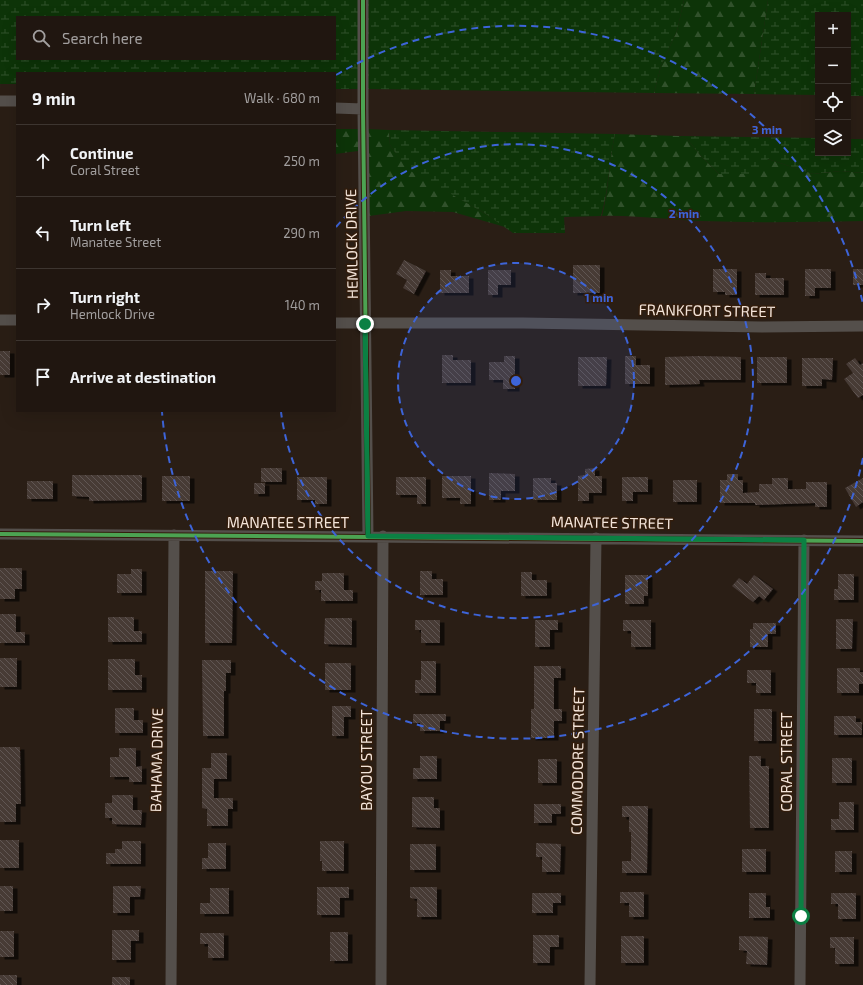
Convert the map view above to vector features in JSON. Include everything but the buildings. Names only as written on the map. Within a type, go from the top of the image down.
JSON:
[{"type":"street","name":"HEMLOCK DRIVE","points":[[363,0],[368,536]]},
{"type":"street","points":[[0,101],[16,101]]},
{"type":"street","points":[[336,108],[363,109]]},
{"type":"street","points":[[0,320],[16,320]]},
{"type":"street","name":"FRANKFORT STREET","points":[[336,323],[524,323],[762,327],[863,326]]},
{"type":"street","name":"MANATEE STREET","points":[[0,534],[863,541]]},
{"type":"street","name":"BAHAMA DRIVE","points":[[170,985],[174,535]]},
{"type":"street","name":"BAYOU STREET","points":[[381,985],[382,536]]},
{"type":"street","name":"COMMODORE STREET","points":[[590,985],[596,538]]},
{"type":"street","name":"CORAL STREET","points":[[800,985],[804,540]]},
{"type":"green space","points":[[0,0],[358,0],[358,89],[336,89],[336,72],[16,72],[16,84],[0,84]]},
{"type":"green space","points":[[368,0],[684,0],[677,31],[661,66],[654,93],[368,89]]},
{"type":"green space","points":[[684,0],[768,0],[754,94],[654,93],[661,66],[677,31]]},
{"type":"green space","points":[[768,0],[863,0],[863,96],[851,96],[851,12],[815,12],[815,95],[754,94]]},
{"type":"green space","points":[[336,129],[358,129],[358,151],[336,154]]},
{"type":"green space","points":[[368,129],[389,130],[390,145],[407,168],[486,214],[505,227],[453,212],[406,211],[369,216]]},
{"type":"green space","points":[[389,130],[615,134],[606,196],[601,216],[564,217],[565,233],[513,233],[486,214],[407,169],[390,145]]},
{"type":"green space","points":[[615,134],[679,136],[688,140],[700,155],[719,174],[768,159],[813,174],[841,171],[863,173],[863,221],[722,222],[627,216],[602,216]]},
{"type":"green space","points":[[679,136],[815,138],[815,156],[851,156],[851,139],[863,139],[863,173],[841,171],[813,174],[768,159],[754,174],[719,174],[700,155],[688,140]]},
{"type":"cycle path","points":[[363,0],[368,536]]},
{"type":"cycle path","points":[[0,534],[863,541]]},
{"type":"route","points":[[365,324],[368,536],[804,540],[801,916]]}]
